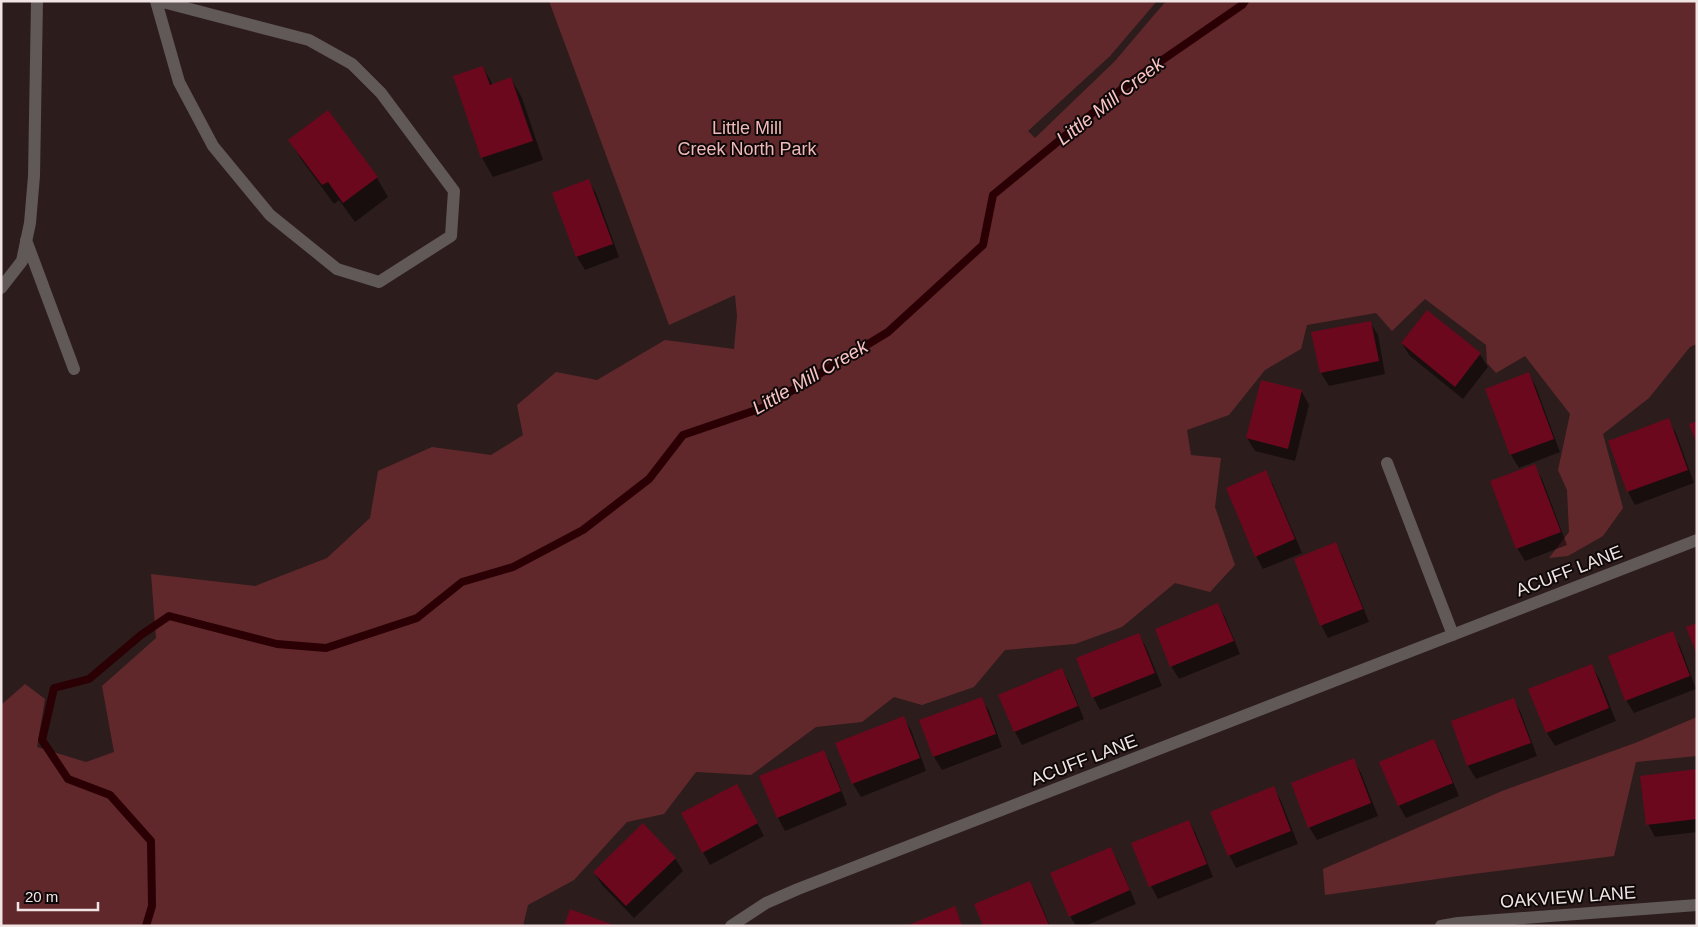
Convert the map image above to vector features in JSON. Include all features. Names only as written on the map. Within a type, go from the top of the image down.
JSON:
[{"type":"street","points":[[1,288],[22,261],[30,223],[34,176],[37,1]]},
{"type":"street","points":[[158,1],[309,40],[352,64],[381,93],[454,191],[451,236],[379,282],[337,269],[270,215],[213,146],[179,82],[158,1]]},
{"type":"street","points":[[26,240],[74,370]]},
{"type":"street","points":[[1387,463],[1453,635]]},
{"type":"street","name":"ACUFF LANE","points":[[731,926],[766,903],[798,889],[1697,540]]},
{"type":"street","name":"OAKVIEW LANE","points":[[1441,926],[1458,923],[1697,906]]},
{"type":"green space","name":"Little Mill Creek North Park","points":[[549,1],[1157,1],[1110,56],[1028,131],[1035,138],[1115,61],[1166,1],[1697,1],[1697,344],[1690,347],[1649,398],[1603,434],[1623,508],[1603,536],[1568,556],[1549,558],[1569,532],[1567,490],[1558,470],[1570,414],[1525,356],[1496,373],[1487,363],[1486,345],[1425,299],[1392,331],[1376,313],[1307,325],[1301,349],[1265,370],[1229,415],[1187,430],[1191,455],[1221,458],[1215,507],[1235,565],[1210,592],[1175,583],[1122,627],[1075,644],[1005,650],[974,687],[922,705],[894,697],[862,722],[816,727],[751,775],[696,772],[664,814],[627,822],[574,880],[528,905],[523,926],[1,926],[1,705],[25,684],[45,699],[37,747],[86,762],[114,752],[102,686],[156,638],[151,574],[255,586],[327,558],[370,518],[378,471],[432,447],[491,455],[523,435],[517,405],[556,372],[597,380],[665,340],[734,349],[737,316],[735,295],[669,325]]},
{"type":"green space","points":[[1697,717],[1697,756],[1636,762],[1614,856],[1325,895],[1323,869],[1502,791],[1635,743]]},
{"type":"building","points":[[483,66],[490,85],[511,77],[533,141],[481,158],[453,76]]},
{"type":"building","points":[[328,110],[378,177],[343,203],[328,182],[322,185],[288,140]]},
{"type":"building","points":[[589,179],[613,244],[576,257],[552,193]]},
{"type":"building","points":[[1427,310],[1481,353],[1455,387],[1401,343]]},
{"type":"building","points":[[1371,321],[1379,361],[1320,373],[1311,332]]},
{"type":"building","points":[[1529,372],[1554,439],[1510,455],[1485,389]]},
{"type":"building","points":[[1261,380],[1302,390],[1288,449],[1246,438]]},
{"type":"building","points":[[1669,418],[1688,470],[1627,492],[1608,441]]},
{"type":"building","points":[[1697,421],[1697,444],[1689,424]]},
{"type":"building","points":[[1535,464],[1561,532],[1516,549],[1490,481]]},
{"type":"building","points":[[1266,470],[1295,539],[1255,557],[1226,488]]},
{"type":"building","points":[[1336,542],[1363,609],[1320,626],[1294,559]]},
{"type":"building","points":[[1218,603],[1234,641],[1170,667],[1155,629]]},
{"type":"building","points":[[1697,623],[1697,655],[1686,627]]},
{"type":"building","points":[[1673,631],[1690,676],[1625,701],[1608,656]]},
{"type":"building","points":[[1139,633],[1155,673],[1092,698],[1076,658]]},
{"type":"building","points":[[1592,664],[1609,708],[1546,733],[1528,689]]},
{"type":"building","points":[[1062,668],[1078,706],[1014,732],[998,695]]},
{"type":"building","points":[[982,697],[996,734],[933,757],[919,720]]},
{"type":"building","points":[[1514,698],[1531,743],[1467,766],[1451,721]]},
{"type":"building","points":[[904,716],[920,758],[852,784],[835,743]]},
{"type":"building","points":[[1434,739],[1453,783],[1398,806],[1379,762]]},
{"type":"building","points":[[824,750],[841,791],[777,818],[759,776]]},
{"type":"building","points":[[1354,758],[1371,803],[1308,828],[1291,783]]},
{"type":"building","points":[[1697,769],[1697,819],[1646,825],[1640,776]]},
{"type":"building","points":[[737,784],[758,823],[702,853],[681,813]]},
{"type":"building","points":[[1274,786],[1291,831],[1228,856],[1210,812]]},
{"type":"building","points":[[1189,820],[1207,864],[1149,887],[1131,843]]},
{"type":"building","points":[[643,823],[676,858],[626,906],[593,872]]},
{"type":"building","points":[[1111,847],[1130,890],[1069,917],[1050,873]]},
{"type":"building","points":[[1030,881],[1049,925],[983,926],[974,904]]},
{"type":"building","points":[[955,906],[962,926],[906,926]]},
{"type":"building","points":[[570,909],[616,926],[564,926]]},
{"type":"waterway","name":"Little Mill Creek","points":[[146,926],[152,906],[151,841],[110,795],[68,779],[42,740],[54,688],[89,679],[141,635],[169,616],[277,644],[326,648],[417,618],[462,582],[513,567],[583,530],[649,479],[683,435],[765,407],[888,332],[983,245],[993,195],[1129,83],[1242,5],[1245,1]]}]
